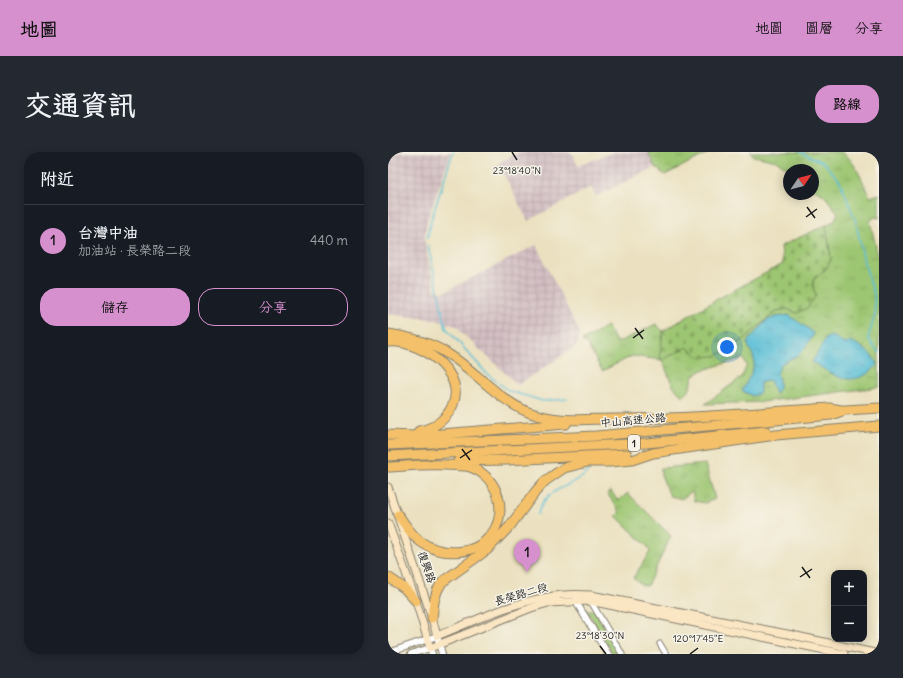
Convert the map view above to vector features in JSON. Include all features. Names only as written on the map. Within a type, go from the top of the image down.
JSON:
[{"type":"highway","points":[[388,334],[404,336],[421,341],[448,354],[504,399],[528,412],[549,417],[574,421],[627,420],[728,416],[829,408],[846,410]]},
{"type":"highway","points":[[388,342],[401,342],[424,350],[445,367],[455,388],[455,400],[450,412],[441,422],[429,429],[391,435]]},
{"type":"highway","name":"中山高速公路","points":[[388,445],[596,436],[831,415],[846,410],[879,408]]},
{"type":"highway","points":[[391,435],[416,436],[542,426],[619,422],[627,420]]},
{"type":"highway","name":"中山高速公路","points":[[388,456],[647,443],[693,437],[879,421]]},
{"type":"highway","points":[[437,465],[444,462],[460,461],[653,453],[776,435],[879,426]]},
{"type":"highway","points":[[432,618],[437,591],[442,582],[488,549],[500,538],[545,481],[564,468],[575,465],[587,462],[632,460],[653,453]]},
{"type":"highway","points":[[388,467],[437,465],[458,465],[469,467],[487,477],[494,485],[498,493],[501,511],[496,528],[482,544],[472,549],[456,552],[429,547],[408,530],[398,515]]},
{"type":"highway","points":[[388,576],[404,588],[416,601]]},
{"type":"main road","name":"復興路","points":[[388,487],[437,636]]},
{"type":"main road","name":"復興路","points":[[388,523],[416,601],[431,651]]},
{"type":"main road","name":"長榮路二段","points":[[437,636],[485,616],[528,602],[548,597],[588,598],[647,609],[844,654]]},
{"type":"main road","name":"長榮路二段","points":[[431,651],[439,644],[531,608],[548,603],[577,598]]},
{"type":"main road","name":"長榮路二段","points":[[706,622],[812,639],[879,654]]},
{"type":"main road","points":[[811,647],[812,639]]},
{"type":"street","points":[[577,598],[608,654]]},
{"type":"street","points":[[588,598],[622,654]]},
{"type":"street","name":"長榮路二段","points":[[388,653],[437,636]]},
{"type":"street","name":"復興路","points":[[437,636],[442,654]]},
{"type":"street","points":[[660,644],[666,654]]},
{"type":"street","points":[[411,654],[431,651]]},
{"type":"shaded area","points":[[388,152],[451,152],[428,218],[424,238],[435,291],[444,292],[536,245],[580,333],[576,346],[518,385],[462,333],[457,326],[430,319],[388,314]]},
{"type":"shaded area","points":[[520,152],[571,152],[578,166],[614,152],[648,152],[655,167],[596,196],[591,187],[528,221],[498,163]]},
{"type":"green space","points":[[648,152],[710,152],[665,175],[655,167]]},
{"type":"green space","points":[[750,152],[841,152],[846,155],[854,165],[870,197],[879,194],[879,218],[875,217],[870,221],[879,260],[879,387],[761,402],[705,404],[742,377],[747,365],[743,358],[703,370],[694,375],[689,391],[682,396],[673,386],[662,360],[632,356],[602,371],[587,344],[582,341],[607,326],[617,343],[656,324],[663,331],[660,355],[678,351],[687,347],[699,357],[742,341],[776,311],[787,309],[797,313],[816,295],[813,288],[813,280],[826,269],[831,259],[826,225],[834,221],[838,213],[824,195],[819,192],[819,164],[783,165],[777,161],[754,156]]},
{"type":"green space","points":[[826,225],[831,259],[826,269],[813,280],[813,288],[816,295],[807,308],[797,313],[787,309],[776,311],[742,341],[716,356],[699,357],[687,347],[662,360],[660,355],[663,331],[719,298],[783,264],[781,246]]},
{"type":"green space","points":[[705,464],[715,499],[705,503],[694,501],[692,491],[682,499],[670,496],[661,475],[661,468]]},
{"type":"green space","points":[[611,491],[618,501],[628,493],[671,536],[647,586],[642,585],[633,578],[650,552],[648,547],[616,516],[620,512],[607,493]]},
{"type":"green space","points":[[586,609],[595,611],[621,654],[613,654]]},
{"type":"water","points":[[789,315],[814,334],[805,348],[798,355],[781,364],[777,374],[779,387],[775,394],[770,380],[760,383],[760,393],[753,396],[742,391],[752,372],[754,364],[754,358],[748,341],[767,320]]},
{"type":"water","points":[[832,336],[845,344],[851,341],[859,345],[873,357],[877,365],[864,376],[848,379],[834,375],[812,362],[826,338]]},
{"type":"waterway","points":[[427,238],[432,217],[453,152]]},
{"type":"waterway","points":[[800,152],[824,163],[840,181],[856,222],[864,262],[874,294],[875,314],[868,338],[879,352]]},
{"type":"waterway","points":[[428,245],[446,328],[487,374],[509,391],[543,401],[567,399]]},
{"type":"waterway","points":[[538,514],[541,505],[546,499],[558,490],[580,479],[586,474],[590,466]]},
{"type":"place","name":"台灣中油","points":[[527,572]]}]
